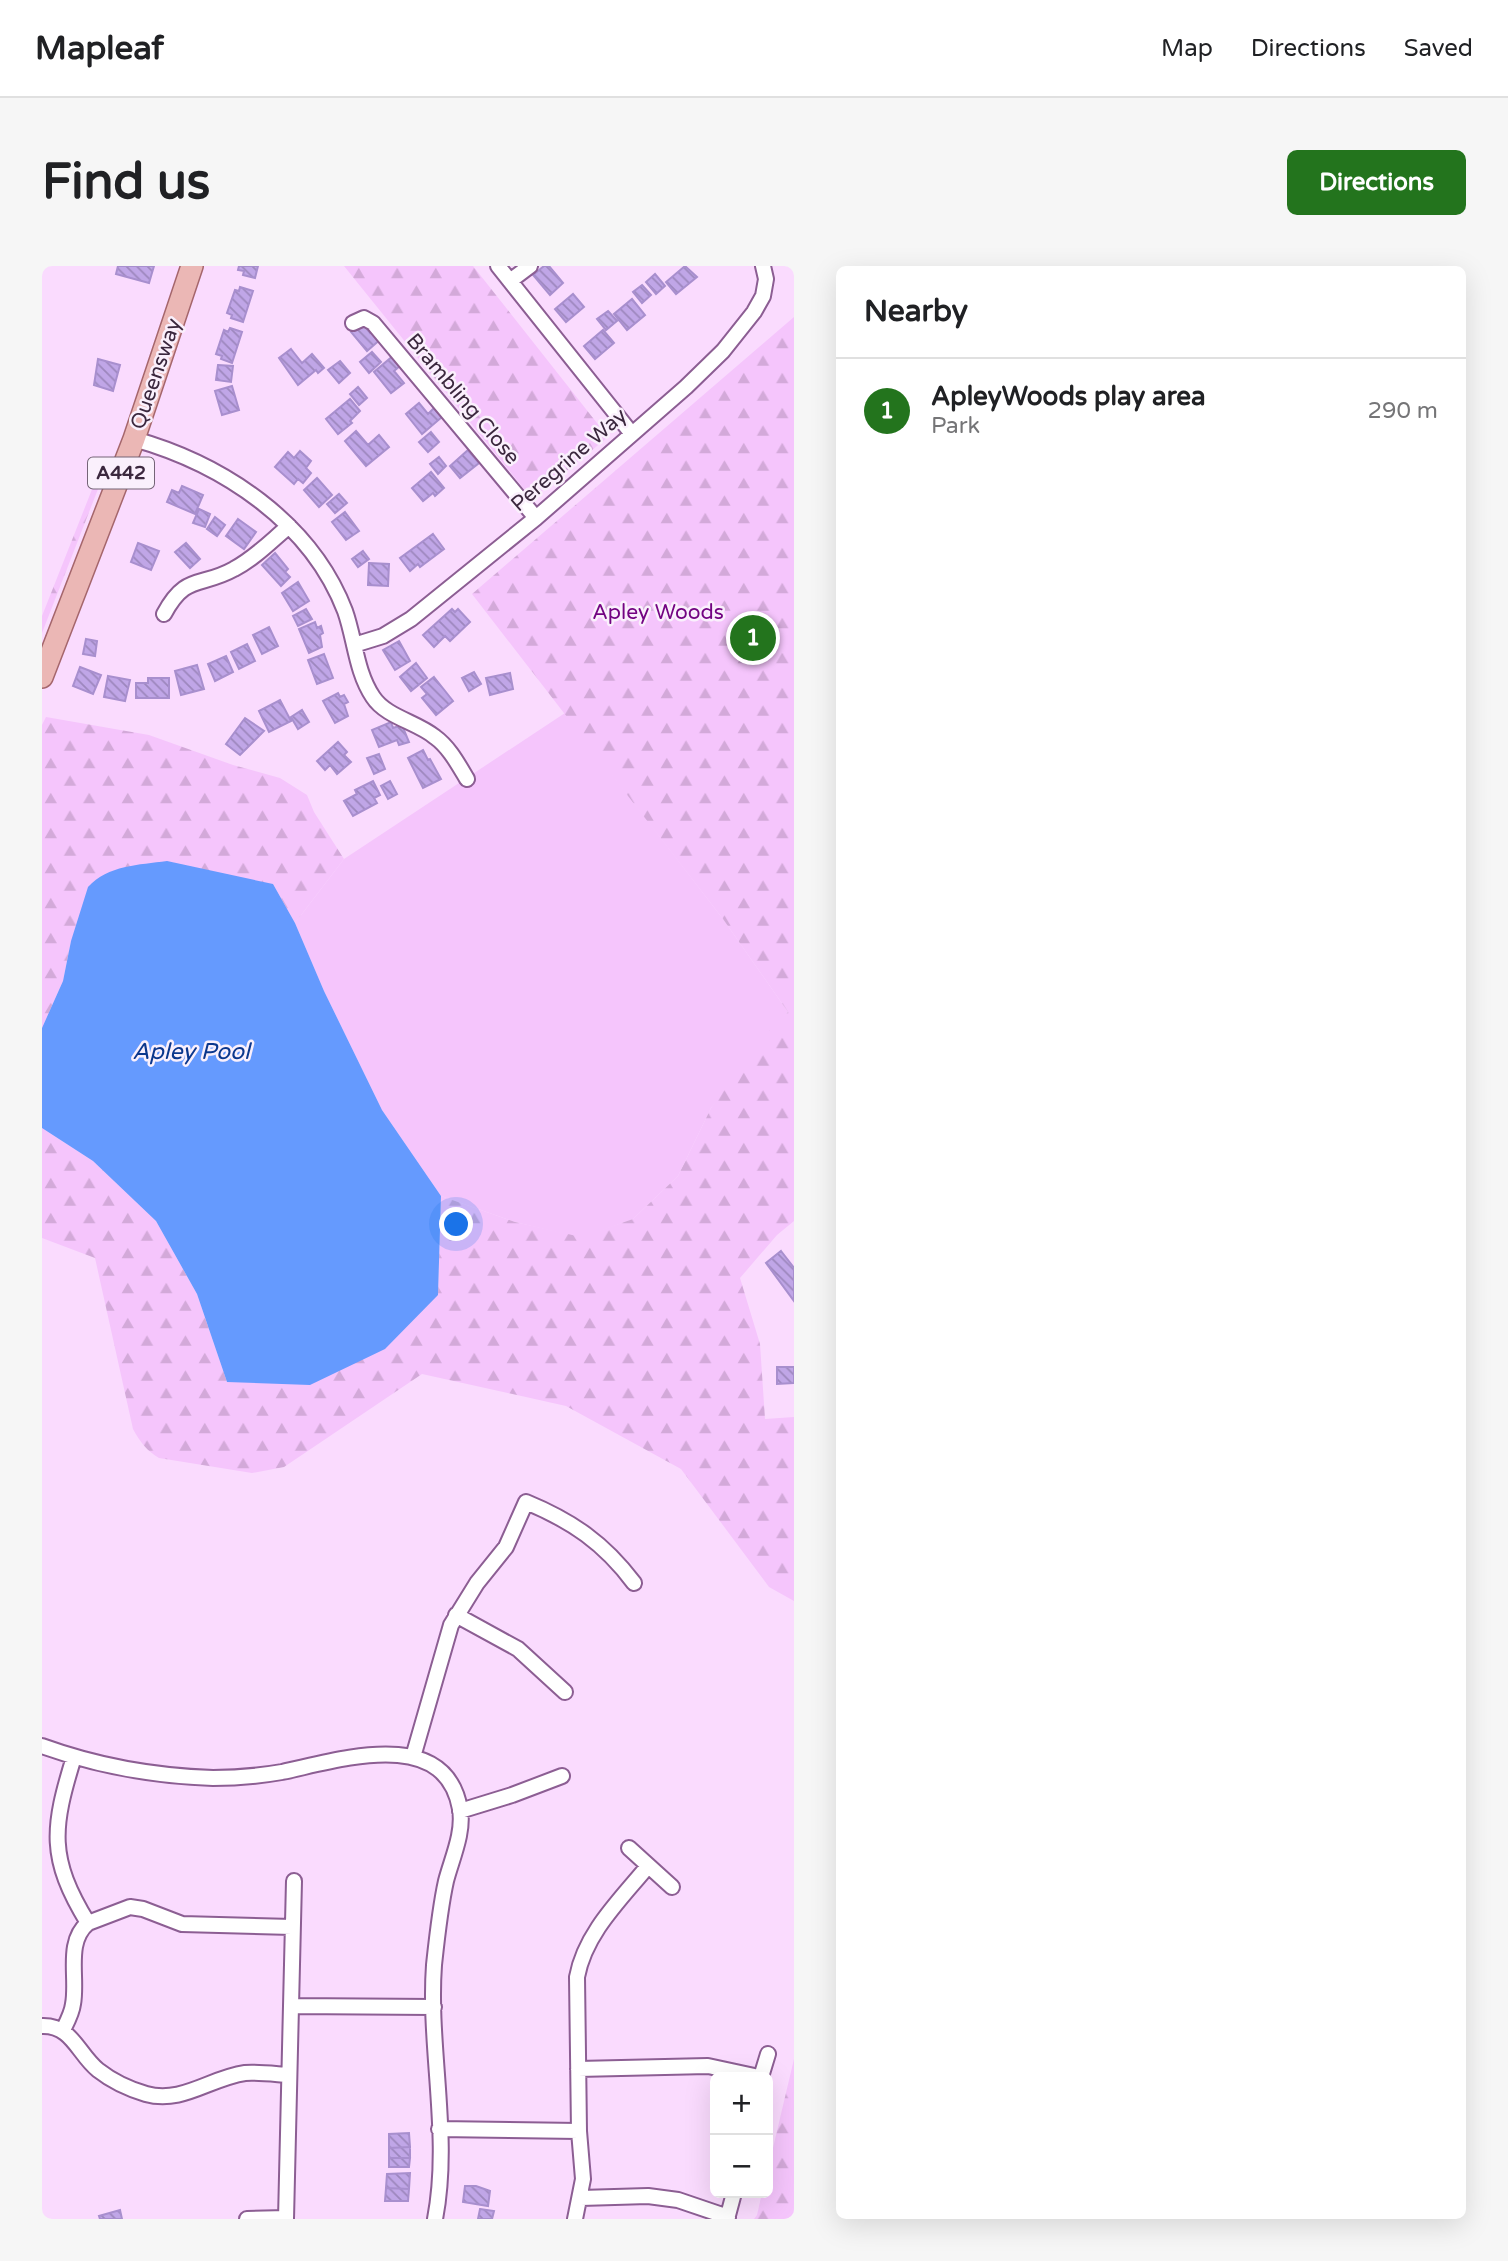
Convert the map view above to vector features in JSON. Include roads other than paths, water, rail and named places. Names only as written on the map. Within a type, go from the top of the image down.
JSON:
[{"type":"main road","name":"Queensway","points":[[42,677],[134,439],[192,266]]},
{"type":"street","points":[[498,266],[632,434]]},
{"type":"street","points":[[510,281],[530,266]]},
{"type":"street","name":"Peregrine Way","points":[[355,645],[383,636],[411,619],[536,518],[723,351],[754,312],[763,296],[766,279],[763,266]]},
{"type":"street","name":"Brambling Close","points":[[353,323],[364,318],[373,323],[536,518]]},
{"type":"street","points":[[134,439],[215,472],[246,490],[289,526],[312,552],[334,585],[346,613],[363,680],[374,700],[434,736],[446,747],[467,779]]},
{"type":"street","points":[[164,614],[174,596],[184,587],[231,571],[252,558],[289,526]]},
{"type":"street","points":[[413,1757],[443,1647],[456,1615],[506,1547],[526,1502],[557,1515],[583,1531],[607,1551],[634,1583]]},
{"type":"street","points":[[456,1615],[518,1649],[565,1692]]},
{"type":"street","points":[[42,1746],[75,1757],[142,1772],[215,1778],[279,1772],[374,1754],[413,1757],[436,1769],[445,1778],[456,1795],[460,1811],[458,1838],[446,1882],[434,1967],[439,2129],[439,2198],[435,2219]]},
{"type":"street","points":[[75,1757],[59,1809],[58,1847],[69,1892],[88,1923]]},
{"type":"street","points":[[460,1811],[562,1776]]},
{"type":"street","points":[[628,1848],[672,1887]]},
{"type":"street","points":[[575,2219],[583,2179],[579,2131],[579,1963],[596,1930],[648,1866]]},
{"type":"street","points":[[247,2219],[286,2218],[294,1881]]},
{"type":"street","points":[[63,2030],[73,2004],[75,1946],[79,1933],[88,1923],[130,1907],[143,1909],[182,1924],[292,1927]]},
{"type":"street","points":[[291,2006],[434,2007]]},
{"type":"street","points":[[42,2026],[63,2030],[88,2061],[106,2076],[134,2090],[157,2096],[178,2095],[246,2073],[288,2075]]},
{"type":"street","points":[[762,2072],[768,2054]]},
{"type":"street","points":[[578,2068],[708,2066],[736,2072]]},
{"type":"street","points":[[439,2129],[579,2131]]},
{"type":"street","points":[[581,2198],[648,2196],[678,2200],[727,2218],[733,2198]]},
{"type":"water","name":"Apley Pool","points":[[167,861],[273,884],[295,923],[324,991],[382,1110],[441,1196],[438,1295],[385,1349],[310,1385],[227,1382],[197,1294],[156,1221],[93,1161],[42,1128],[42,1028],[63,981],[71,941],[88,887],[114,870]]},
{"type":"place","name":"ApleyWoods play area","points":[[753,638]]},
{"type":"park label","name":"Apley Woods","points":[[658,612]]}]
